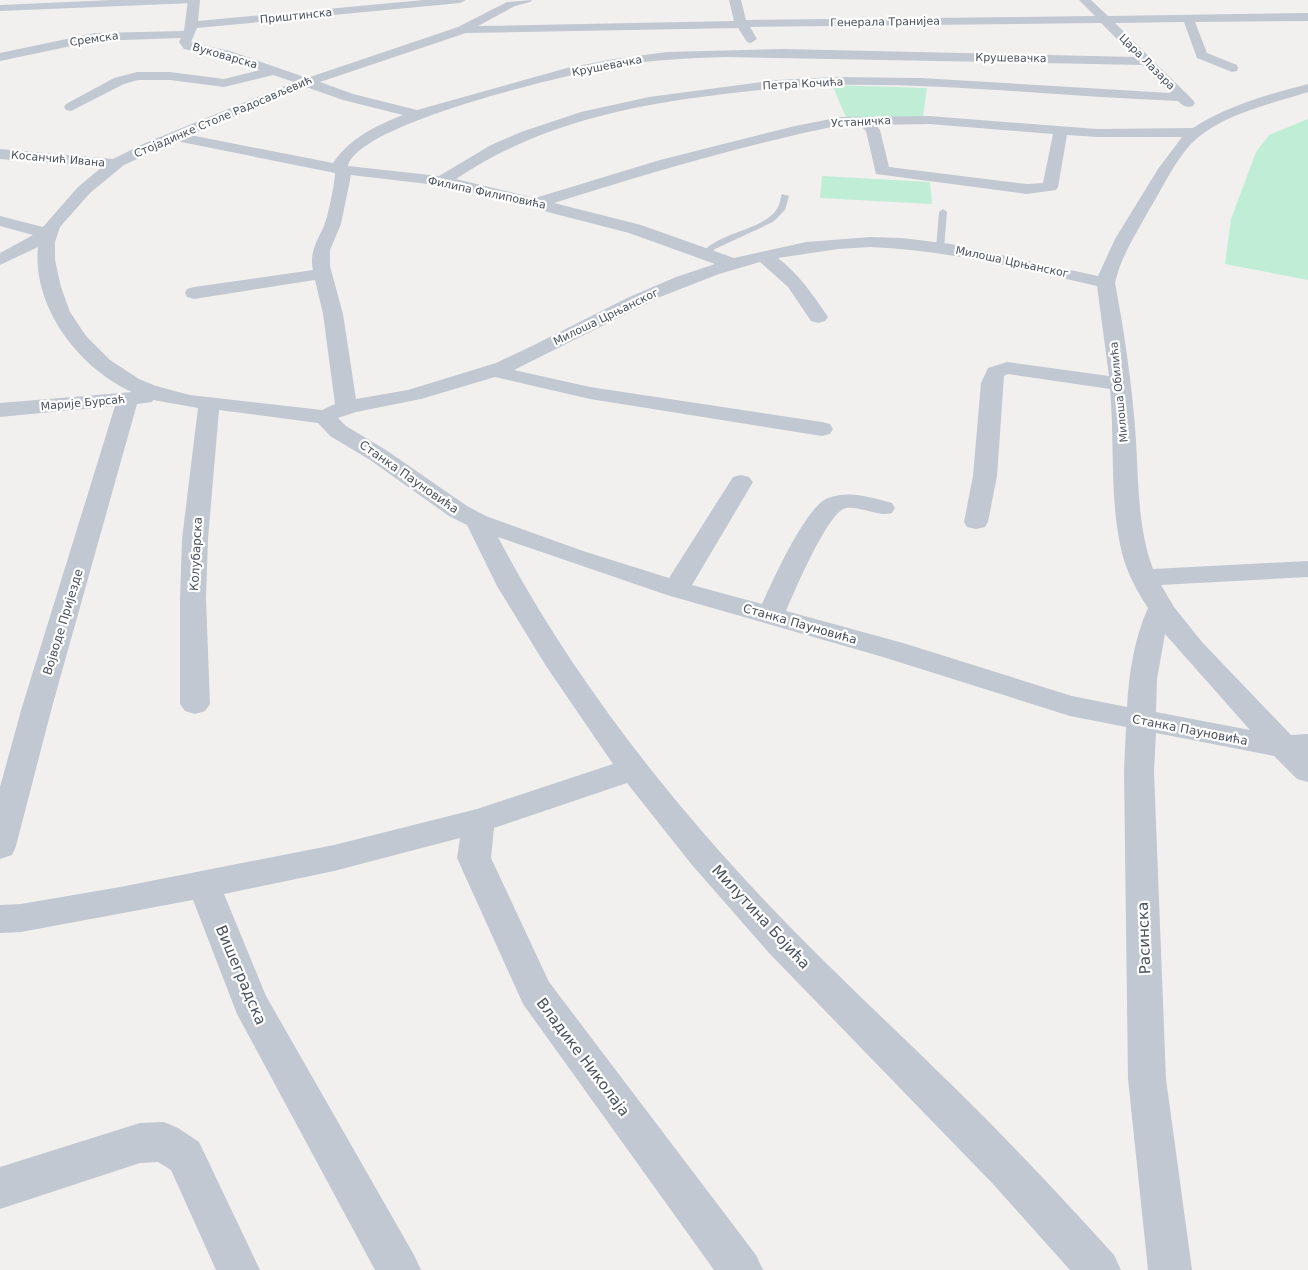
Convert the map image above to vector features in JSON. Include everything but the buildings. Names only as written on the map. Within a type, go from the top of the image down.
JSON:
[{"type":"main road","points":[[0,8],[194,0]]},
{"type":"street","name":"Вуковарска","points":[[194,0],[191,30],[185,42],[192,48],[228,55],[308,81],[348,97],[419,115]]},
{"type":"street","name":"Приштинска","points":[[191,30],[460,0]]},
{"type":"street","name":"Стојадинке Столе Радосављевић","points":[[48,234],[52,226],[84,190],[116,164],[175,136],[308,81],[462,30],[510,4],[526,0]]},
{"type":"street","points":[[735,0],[741,24],[760,53]]},
{"type":"street","name":"Цара Лазара","points":[[1085,0],[1210,124]]},
{"type":"street","points":[[1294,7],[1308,17]]},
{"type":"street","points":[[887,11],[895,22]]},
{"type":"street","name":"Генерала Транијеа","points":[[462,30],[741,24],[1308,17]]},
{"type":"street","points":[[1188,18],[1201,54],[1232,68]]},
{"type":"street","name":"Сремска","points":[[0,57],[95,37],[191,30]]},
{"type":"street","name":"Крушевачка","points":[[336,412],[332,314],[322,274],[321,250],[333,224],[343,175],[340,164],[342,159],[355,146],[375,134],[419,115],[545,79],[627,60],[698,54],[760,53],[1146,61]]},
{"type":"street","points":[[187,93],[274,71]]},
{"type":"street","points":[[71,107],[119,81],[137,76],[170,76],[224,83]]},
{"type":"street","name":"Петра Кочића","points":[[442,181],[489,153],[570,118],[653,100],[745,87],[798,83],[856,82],[1181,97]]},
{"type":"street","name":"Милоша Обилића","points":[[1308,88],[1210,124],[1184,142],[1151,192],[1114,257],[1106,283],[1124,432],[1128,513],[1135,554],[1153,593],[1188,643],[1295,746],[1308,771]]},
{"type":"street","points":[[863,120],[873,130],[882,171],[1027,189],[1050,188],[1061,130]]},
{"type":"street","name":"Устаничка","points":[[536,203],[619,176],[735,145],[824,124],[863,120],[952,122],[1097,133],[1196,132]]},
{"type":"street","name":"Филипа Филиповића","points":[[175,136],[341,170],[442,181],[635,229],[733,264]]},
{"type":"street","name":"Косанчић Ивана","points":[[0,154],[116,164]]},
{"type":"street","points":[[0,221],[48,234]]},
{"type":"street","points":[[0,260],[48,234]]},
{"type":"street","points":[[48,234],[45,244],[52,288],[60,312],[79,341],[92,356],[113,371],[147,391],[165,396],[209,404],[336,412]]},
{"type":"street","name":"Милоша Црњанског","points":[[336,412],[402,398],[495,370],[533,354],[643,297],[733,264],[800,249],[840,244],[902,242],[940,248],[1106,283]]},
{"type":"street","points":[[764,256],[796,282],[818,317]]},
{"type":"street","points":[[194,294],[322,274]]},
{"type":"street","points":[[976,522],[985,476],[992,383],[995,372],[1013,368],[1119,384]]},
{"type":"street","points":[[495,370],[516,377],[590,393],[822,429]]},
{"type":"street","name":"Марије Бурсаћ","points":[[0,410],[165,396]]},
{"type":"street","name":"Војводе Пријезде","points":[[0,846],[37,707],[128,399]]},
{"type":"street","name":"Колубарска","points":[[196,704],[193,599],[195,539],[209,404]]},
{"type":"street","name":"Станка Пауновића","points":[[336,412],[338,431],[378,455],[458,512],[477,521],[574,556],[676,589],[893,650],[1070,706],[1295,746]]},
{"type":"street","points":[[676,589],[741,482]]},
{"type":"street","points":[[771,616],[783,586],[807,541],[833,503],[842,501],[883,508]]},
{"type":"street","name":"Милутина Бојића","points":[[477,521],[496,562],[523,608],[633,769],[704,856],[782,942],[1008,1170],[1099,1270]]},
{"type":"street","points":[[1153,593],[1308,569]]},
{"type":"street","name":"Расинска","points":[[1153,593],[1153,627],[1143,679],[1139,789],[1147,1079],[1170,1270]]},
{"type":"street","points":[[0,919],[21,918],[204,885],[334,858],[479,821],[633,769]]},
{"type":"street","name":"Владике Николаја","points":[[479,821],[474,858],[536,993],[741,1270]]},
{"type":"street","name":"Вишеградска","points":[[204,885],[250,1003],[399,1270]]},
{"type":"street","points":[[0,1188],[140,1143],[164,1142],[185,1156],[238,1270]]},
{"type":"lane","points":[[706,253],[712,246],[770,220],[781,210],[785,196]]},
{"type":"lane","points":[[940,248],[943,212]]},
{"type":"green space","points":[[832,85],[927,88],[923,117],[846,117]]},
{"type":"green space","points":[[1308,119],[1308,280],[1225,264],[1231,219],[1256,152],[1269,135]]},
{"type":"green space","points":[[822,176],[930,182],[932,204],[820,198]]}]
